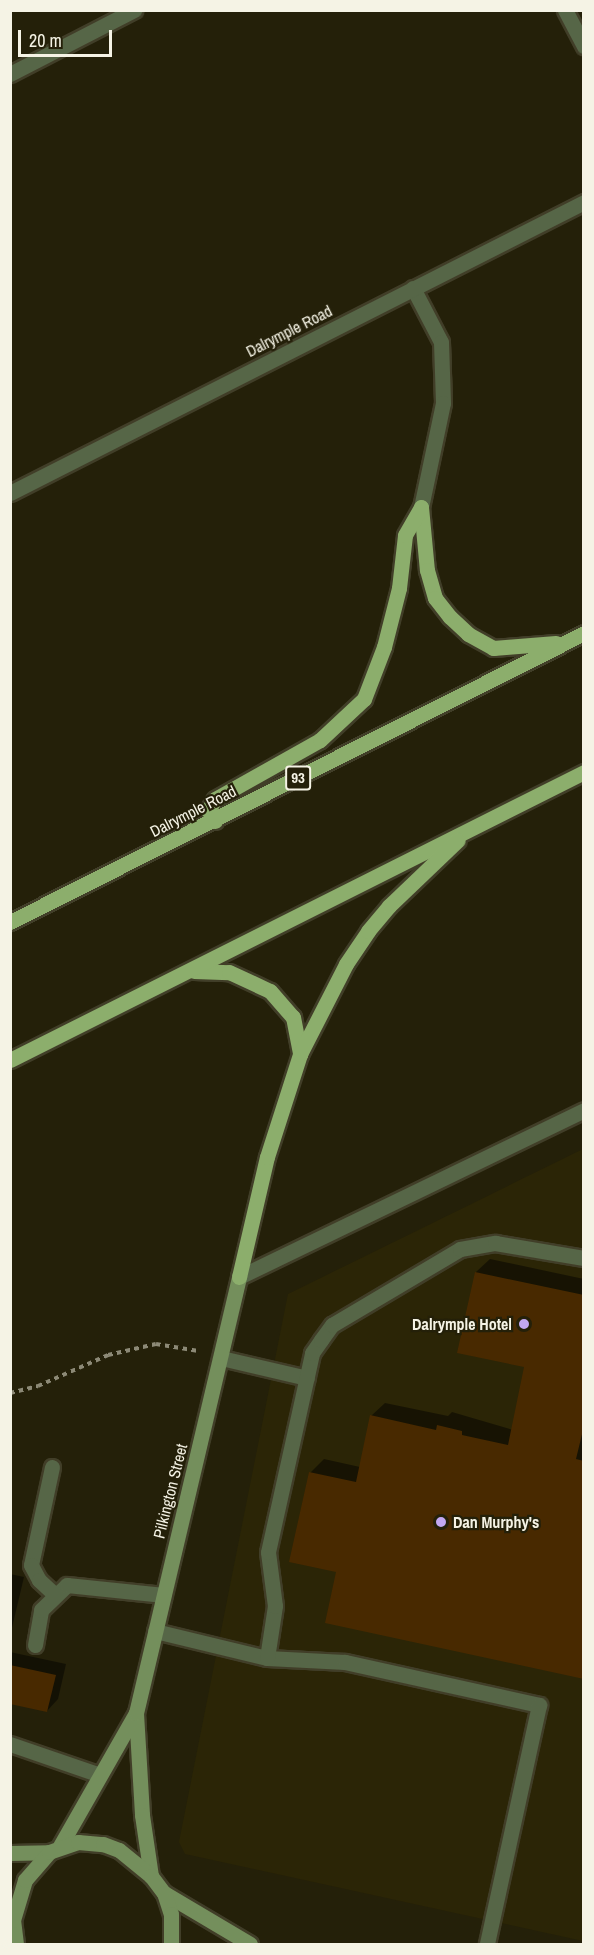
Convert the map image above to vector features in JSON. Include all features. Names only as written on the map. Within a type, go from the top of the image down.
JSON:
[{"type":"main road","points":[[421,507],[427,570],[435,598],[468,634],[493,648],[565,642]]},
{"type":"main road","points":[[215,820],[208,810],[215,799],[320,740],[364,699],[384,647],[399,588],[405,535],[421,507]]},
{"type":"main road","name":"Dalrymple Road","points":[[10,922],[584,633]]},
{"type":"main road","points":[[10,1060],[584,772]]},
{"type":"main road","points":[[239,1278],[267,1157],[300,1054],[346,964],[368,931],[389,906],[469,830]]},
{"type":"main road","points":[[184,972],[230,972],[270,991],[292,1017],[300,1054]]},
{"type":"street","points":[[10,74],[134,10]]},
{"type":"street","points":[[565,10],[584,46]]},
{"type":"street","name":"Dalrymple Road","points":[[10,493],[584,202]]},
{"type":"street","points":[[413,288],[441,342],[443,403],[421,507]]},
{"type":"street","points":[[239,1278],[584,1110]]},
{"type":"street","points":[[267,1658],[275,1606],[268,1552],[312,1353],[333,1325],[460,1249],[495,1243],[584,1258]]},
{"type":"street","name":"Pilkington Street","points":[[151,1876],[142,1815],[136,1713],[239,1278]]},
{"type":"street","points":[[221,1358],[307,1378]]},
{"type":"street","points":[[52,1467],[31,1564],[39,1580],[54,1594]]},
{"type":"street","points":[[35,1645],[41,1610],[54,1594],[67,1584],[91,1584],[163,1594]]},
{"type":"street","points":[[155,1631],[267,1658],[345,1662],[539,1704],[487,1944]]},
{"type":"street","name":"Pilkington Street","points":[[16,1944],[13,1920],[17,1900],[26,1880],[55,1849],[136,1713]]},
{"type":"street","points":[[10,1744],[100,1775]]},
{"type":"street","points":[[10,1853],[103,1844],[119,1850],[151,1876],[164,1893],[171,1914],[171,1944]]},
{"type":"street","points":[[164,1893],[250,1944]]},
{"type":"path","points":[[10,1393],[38,1386],[108,1355],[156,1344],[180,1345],[221,1358]]},
{"type":"shaded area","points":[[583,1149],[583,1941],[185,1854],[179,1842],[288,1294]]},
{"type":"building","name":"Dan Murphy's","points":[[475,1272],[584,1295],[584,1426],[576,1459],[584,1461],[584,1679],[325,1623],[336,1572],[289,1562],[309,1472],[356,1482],[370,1415],[436,1430],[437,1425],[462,1431],[462,1435],[508,1445],[524,1367],[457,1353]]},
{"type":"building","points":[[10,1665],[56,1675],[47,1712],[10,1704]]},
{"type":"place","name":"Dalrymple Hotel","points":[[524,1324]]},
{"type":"place","name":"Dan Murphy's","points":[[441,1522]]}]
